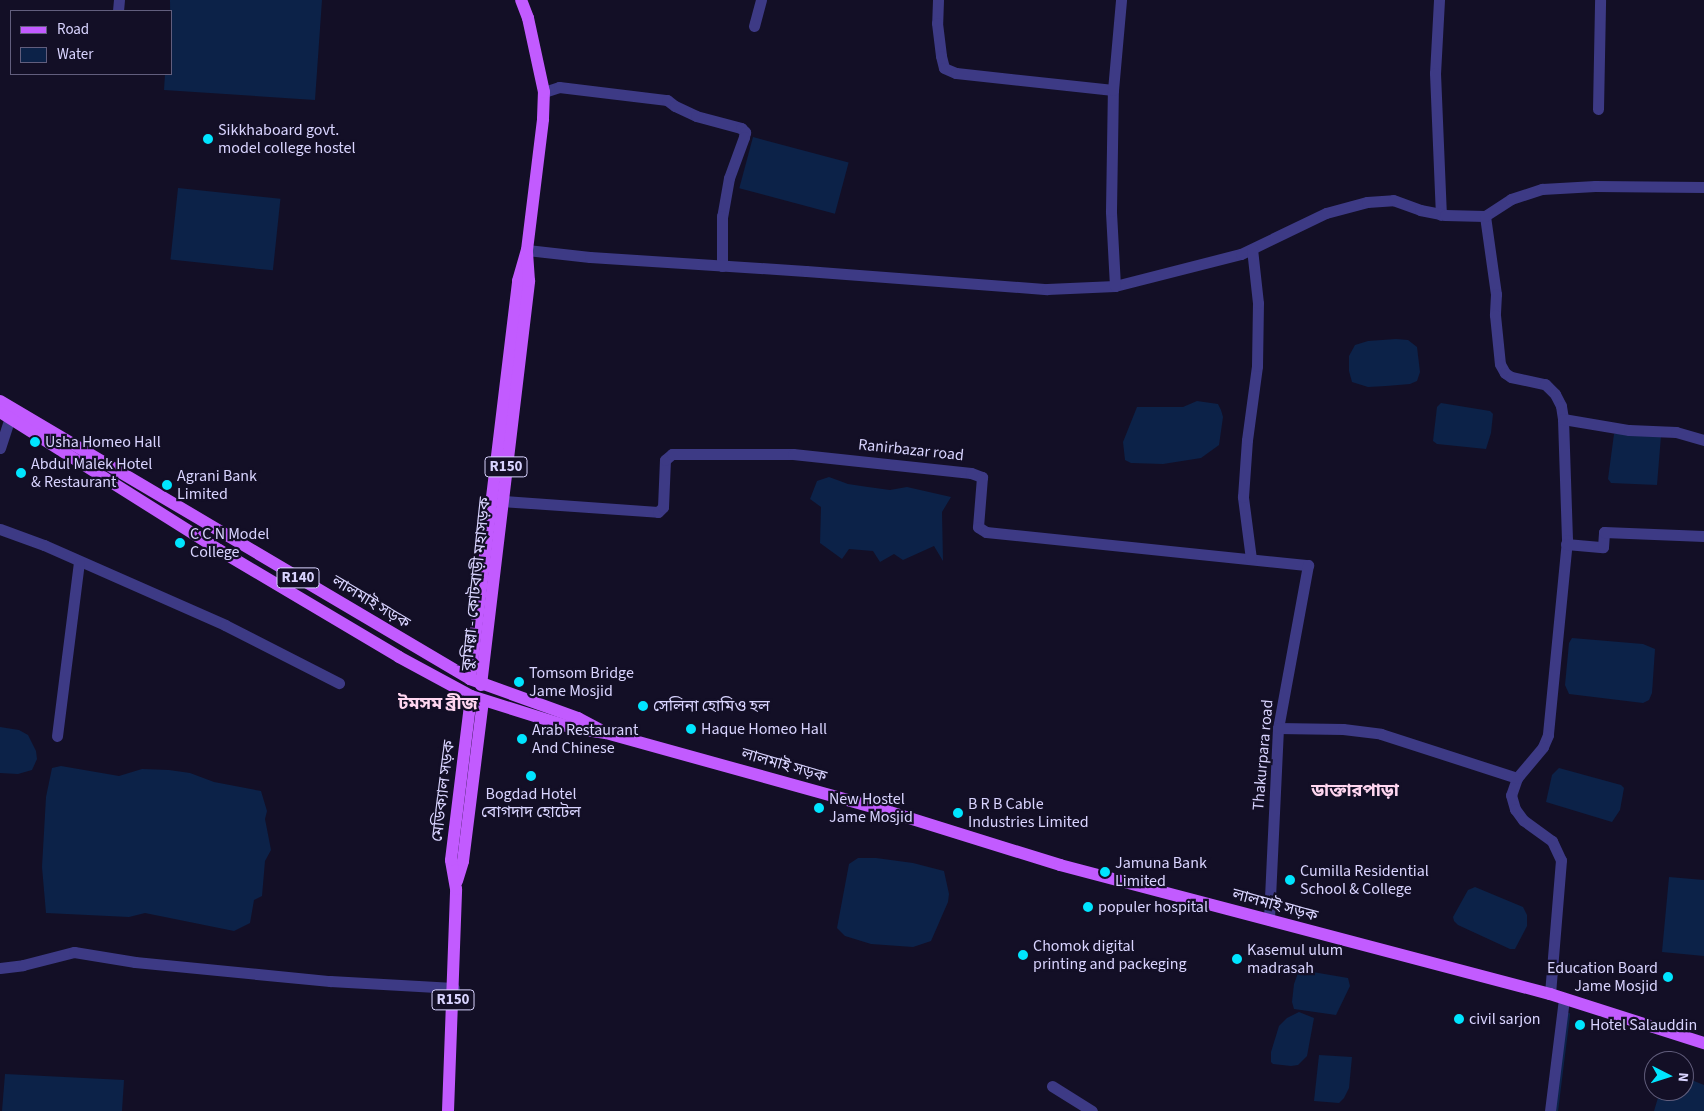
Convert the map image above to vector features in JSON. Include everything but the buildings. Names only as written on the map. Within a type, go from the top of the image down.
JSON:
[{"type":"main road","name":"কুমিল্লা - কোটবাড়ী মহাসড়ক","points":[[476,682],[499,480],[518,281],[527,250],[544,92],[528,18],[521,0]]},
{"type":"main road","name":"লালমাই সড়ক","points":[[0,401],[7,413],[219,550],[399,657],[471,696],[484,701],[584,730],[606,733],[877,808],[1060,865],[1550,994],[1704,1043]]},
{"type":"main road","name":"লালমাই সড়ক","points":[[7,413],[228,536],[476,682],[578,718],[606,733]]},
{"type":"main road","name":"কুমিল্লা - কোটবাড়ী মহাসড়ক","points":[[476,682],[502,501],[499,480]]},
{"type":"main road","points":[[219,550],[228,536]]},
{"type":"main road","name":"মেডিক্যাল সড়ক","points":[[467,778],[471,696]]},
{"type":"main road","name":"মেডিক্যাল সড়ক","points":[[448,1111],[454,988],[456,889],[451,860],[484,701]]},
{"type":"street","points":[[754,26],[761,0]]},
{"type":"street","points":[[938,0],[937,23],[944,68],[956,73],[1113,90]]},
{"type":"street","points":[[1115,286],[1111,211],[1114,145],[1113,90],[1121,0]]},
{"type":"street","points":[[1439,0],[1435,73],[1441,215]]},
{"type":"street","points":[[1598,109],[1600,0]]},
{"type":"street","points":[[544,92],[559,88],[667,100],[696,116],[741,128],[745,132],[744,137],[729,178],[722,216],[722,266]]},
{"type":"street","points":[[527,250],[590,257],[1047,289],[1115,286],[1184,270],[1252,249],[1326,213],[1367,202],[1393,200],[1441,215],[1485,216],[1510,199],[1542,189],[1595,186],[1704,188]]},
{"type":"street","points":[[1485,216],[1496,294],[1495,315],[1500,364],[1505,373],[1511,378],[1545,384],[1555,394],[1561,406],[1566,544],[1548,735],[1544,747],[1517,778],[1511,795],[1515,809],[1524,820],[1552,842],[1561,860],[1550,994]]},
{"type":"street","points":[[1251,560],[1243,497],[1247,440],[1257,366],[1258,303],[1252,249]]},
{"type":"street","points":[[0,448],[7,413]]},
{"type":"street","points":[[1562,418],[1629,430],[1676,432],[1704,440]]},
{"type":"street","name":"Ranirbazar road","points":[[502,501],[658,512],[662,507],[665,460],[672,454],[793,454],[971,473],[982,477],[978,527],[986,532],[1308,566]]},
{"type":"street","points":[[0,529],[44,545],[225,625],[338,683]]},
{"type":"street","points":[[1566,544],[1604,546],[1604,532],[1704,536]]},
{"type":"street","points":[[57,736],[79,561]]},
{"type":"street","name":"Thakurpara road","points":[[1269,920],[1278,728],[1308,566]]},
{"type":"street","points":[[1278,728],[1343,729],[1381,734],[1517,778]]},
{"type":"street","points":[[0,968],[23,965],[74,952],[135,962],[330,981],[454,988]]},
{"type":"street","points":[[1550,1111],[1564,999]]},
{"type":"street","points":[[1052,1086],[1092,1111]]},
{"type":"water","points":[[170,0],[322,0],[315,100],[164,90],[165,75],[172,75],[172,10],[170,10]]},
{"type":"water","points":[[753,137],[849,163],[835,214],[739,188]]},
{"type":"water","points":[[178,188],[280,199],[273,270],[170,260]]},
{"type":"water","points":[[1408,340],[1417,347],[1420,372],[1417,381],[1410,384],[1368,387],[1352,382],[1349,371],[1349,356],[1355,345],[1368,341]]},
{"type":"water","points":[[1197,401],[1218,404],[1221,410],[1223,417],[1219,445],[1201,458],[1163,464],[1131,463],[1125,460],[1123,442],[1137,407],[1183,407]]},
{"type":"water","points":[[1441,403],[1490,411],[1493,414],[1491,433],[1486,449],[1437,444],[1433,441],[1437,407]]},
{"type":"water","points":[[1630,433],[1661,436],[1657,485],[1611,483],[1608,479],[1614,434]]},
{"type":"water","points":[[829,477],[848,484],[890,490],[907,487],[951,497],[942,512],[943,561],[934,546],[903,560],[894,554],[880,562],[873,551],[849,549],[842,559],[820,543],[821,507],[810,499],[817,481]]},
{"type":"water","points":[[1572,638],[1643,644],[1655,649],[1652,693],[1649,700],[1643,703],[1569,694],[1565,685],[1569,643]]},
{"type":"water","points":[[0,727],[19,730],[28,735],[36,751],[37,759],[32,770],[18,774],[0,773]]},
{"type":"water","points":[[61,766],[119,776],[142,769],[169,770],[190,773],[214,782],[261,791],[267,811],[265,819],[271,850],[265,861],[262,896],[254,900],[250,923],[234,931],[145,913],[129,917],[46,913],[42,867],[46,797],[52,768]]},
{"type":"water","points":[[1559,768],[1621,785],[1624,788],[1620,810],[1612,822],[1546,802],[1552,775]]},
{"type":"water","points":[[858,858],[876,858],[913,863],[944,871],[949,894],[948,902],[931,941],[913,947],[871,944],[845,936],[837,928],[849,864]]},
{"type":"water","points":[[1669,877],[1704,880],[1704,956],[1662,952]]},
{"type":"water","points":[[1475,887],[1523,907],[1527,915],[1527,926],[1515,949],[1510,949],[1458,925],[1454,921],[1453,917],[1468,890]]},
{"type":"water","points":[[1301,970],[1348,978],[1350,986],[1336,1015],[1294,1009],[1292,1002],[1294,984]]},
{"type":"water","points":[[1299,1012],[1314,1018],[1307,1056],[1298,1065],[1273,1064],[1271,1062],[1271,1052],[1279,1026],[1287,1018]]},
{"type":"water","points":[[1319,1055],[1352,1057],[1349,1088],[1339,1103],[1314,1101]]},
{"type":"water","points":[[5,1074],[124,1080],[122,1111],[2,1111]]},
{"type":"water","points":[[1694,1081],[1704,1085],[1704,1111],[1654,1111],[1657,1101],[1694,1101]]},
{"type":"waterway","points":[[1556,1111],[1568,1014]]},
{"type":"place","name":"Sikkhaboard govt. model college hostel","points":[[208,139]]},
{"type":"place","name":"Usha Homeo Hall","points":[[35,442]]},
{"type":"place","name":"Abdul Malek Hotel & Restaurant","points":[[21,473]]},
{"type":"place","name":"Agrani Bank Limited","points":[[167,485]]},
{"type":"place","name":"C C N Model College","points":[[180,543]]},
{"type":"place","name":"Tomsom Bridge Jame Mosjid","points":[[519,682]]},
{"type":"place","name":"সেলিনা হোমিও হল","points":[[643,706]]},
{"type":"place","name":"Haque Homeo Hall","points":[[691,729]]},
{"type":"place","name":"Arab Restaurant And Chinese","points":[[522,739]]},
{"type":"place","name":"Bogdad Hotel বোগদাদ হোটেল","points":[[531,776]]},
{"type":"place","name":"New Hostel Jame Mosjid","points":[[819,808]]},
{"type":"place","name":"B R B Cable Industries Limited","points":[[958,813]]},
{"type":"place","name":"Jamuna Bank Limited","points":[[1105,872]]},
{"type":"place","name":"Cumilla Residential School & College","points":[[1290,880]]},
{"type":"place","name":"populer hospital","points":[[1088,907]]},
{"type":"place","name":"Chomok digital printing and packeging","points":[[1023,955]]},
{"type":"place","name":"Kasemul ulum madrasah","points":[[1237,959]]},
{"type":"place","name":"Education Board Jame Mosjid","points":[[1668,977]]},
{"type":"place","name":"civil sarjon","points":[[1459,1019]]},
{"type":"place","name":"Hotel Salauddin","points":[[1580,1025]]},
{"type":"district","name":"টমসম ব্রীজ","points":[[438,704]]},
{"type":"district","name":"ডাক্তারপাড়া","points":[[1355,791]]}]
